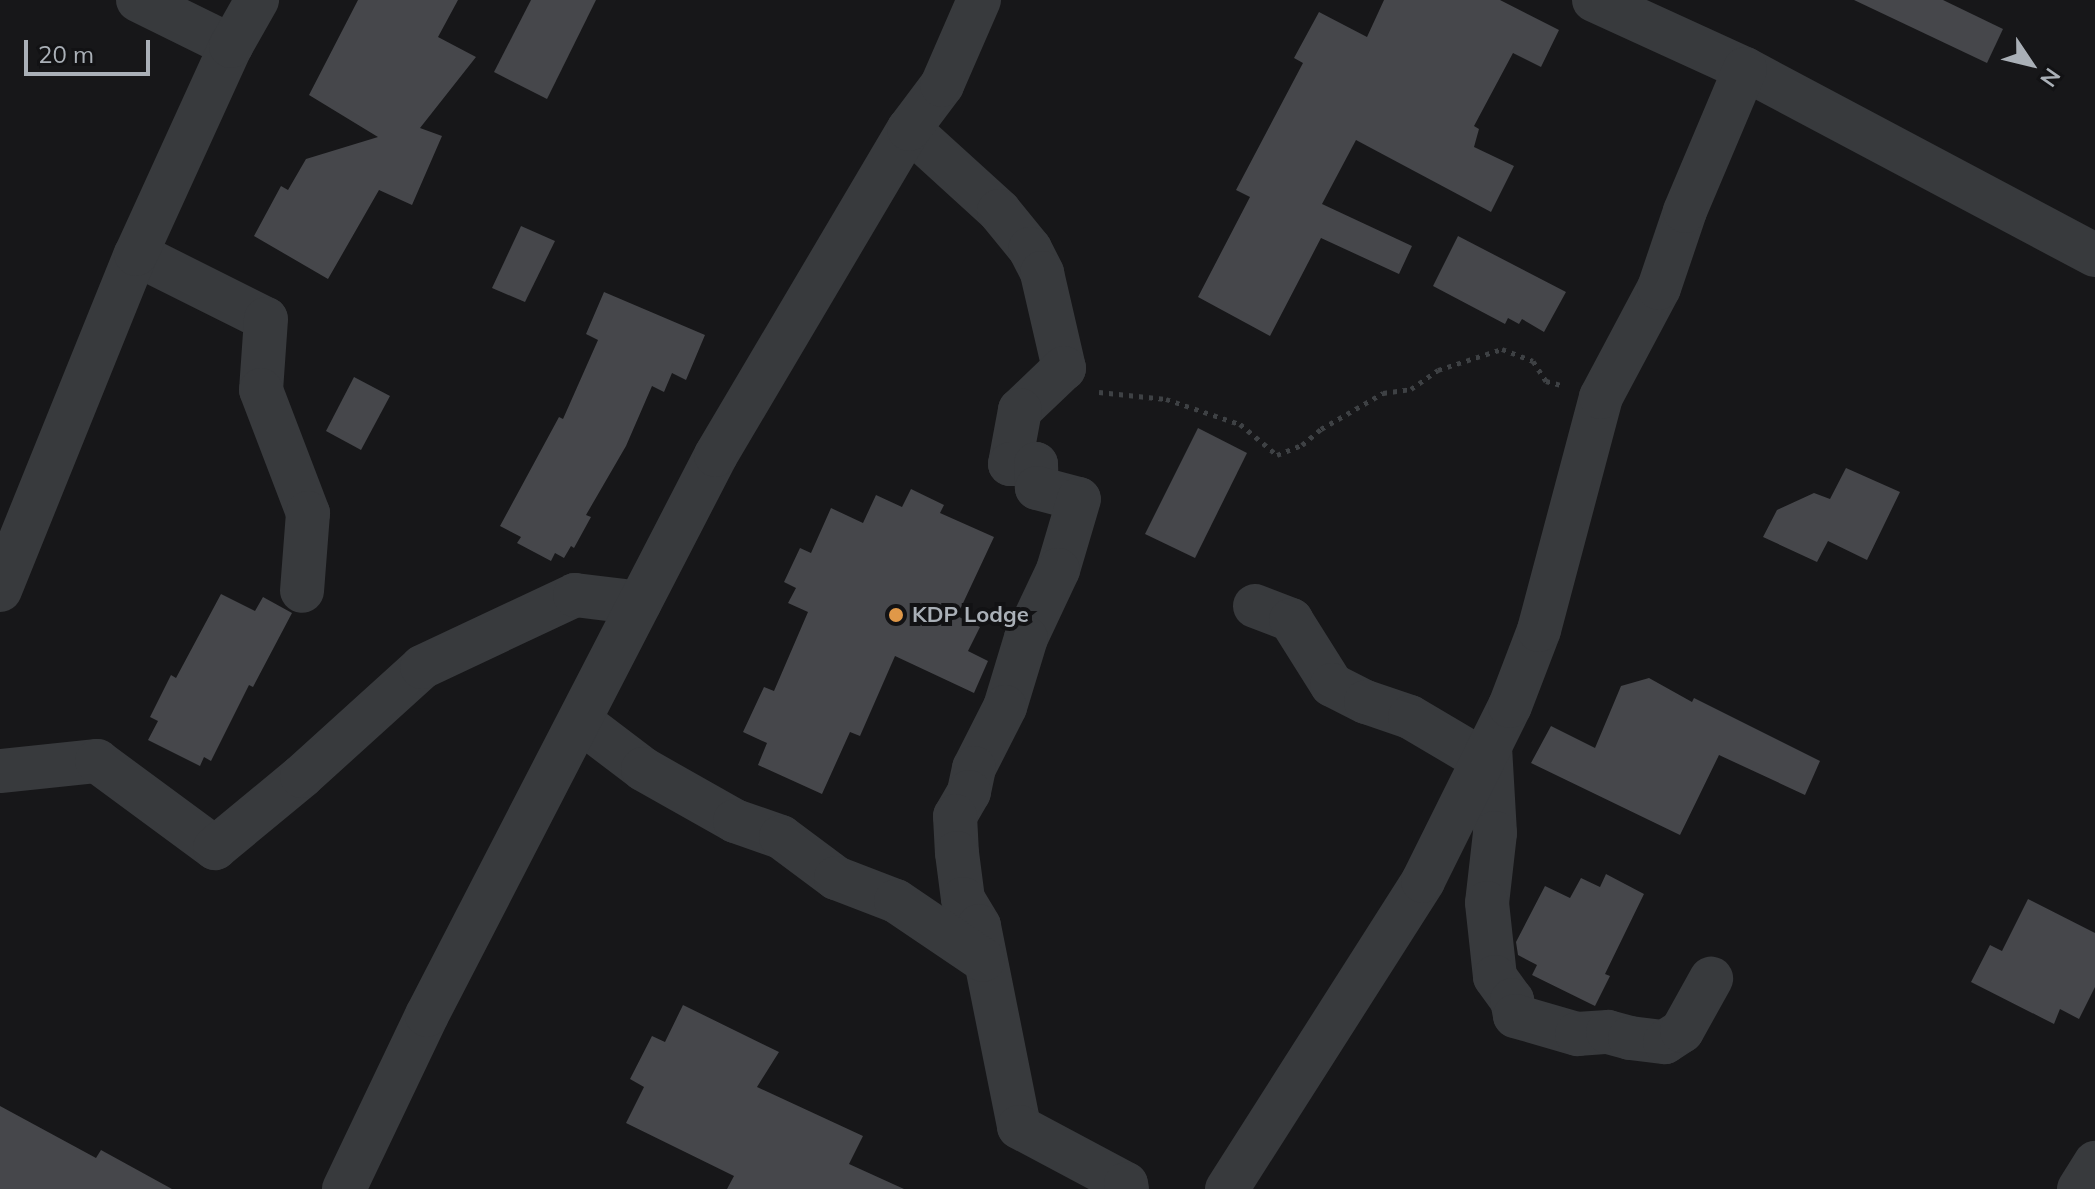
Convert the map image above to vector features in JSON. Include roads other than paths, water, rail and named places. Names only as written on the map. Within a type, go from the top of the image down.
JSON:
[{"type":"street","points":[[138,0],[231,46]]},
{"type":"street","points":[[0,590],[136,254],[231,46],[257,0]]},
{"type":"street","points":[[344,1189],[427,1015],[716,455],[909,129],[942,85],[979,0]]},
{"type":"street","points":[[1594,0],[1745,69],[2095,255]]},
{"type":"street","points":[[1227,1189],[1423,881],[1485,750],[1510,706],[1539,630],[1601,397],[1659,288],[1685,211],[1745,69]]},
{"type":"street","points":[[909,129],[999,211],[1030,249],[1042,273],[1064,368],[1020,410],[1010,464],[1036,464],[1037,488],[1079,499],[1058,570],[1026,638],[1005,707],[974,768],[969,792],[955,816],[963,899],[979,926],[983,960],[1019,1127],[1126,1184],[1127,1189]]},
{"type":"street","points":[[136,254],[266,319],[261,390],[308,513],[302,591]]},
{"type":"street","points":[[0,771],[97,761],[215,848],[302,776],[422,667],[575,595],[640,603]]},
{"type":"street","points":[[1255,606],[1291,620],[1332,685],[1485,750]]},
{"type":"street","points":[[580,721],[643,769],[735,821],[781,837],[836,878],[896,901],[983,960]]},
{"type":"street","points":[[1485,750],[1495,833],[1487,903],[1495,977],[1512,1000],[1515,1016],[1577,1034],[1608,1032],[1665,1042],[1682,1031],[1711,979]]},
{"type":"street","points":[[2079,1189],[2095,1163]]},
{"type":"place","name":"KDP Lodge","points":[[896,615]]}]
